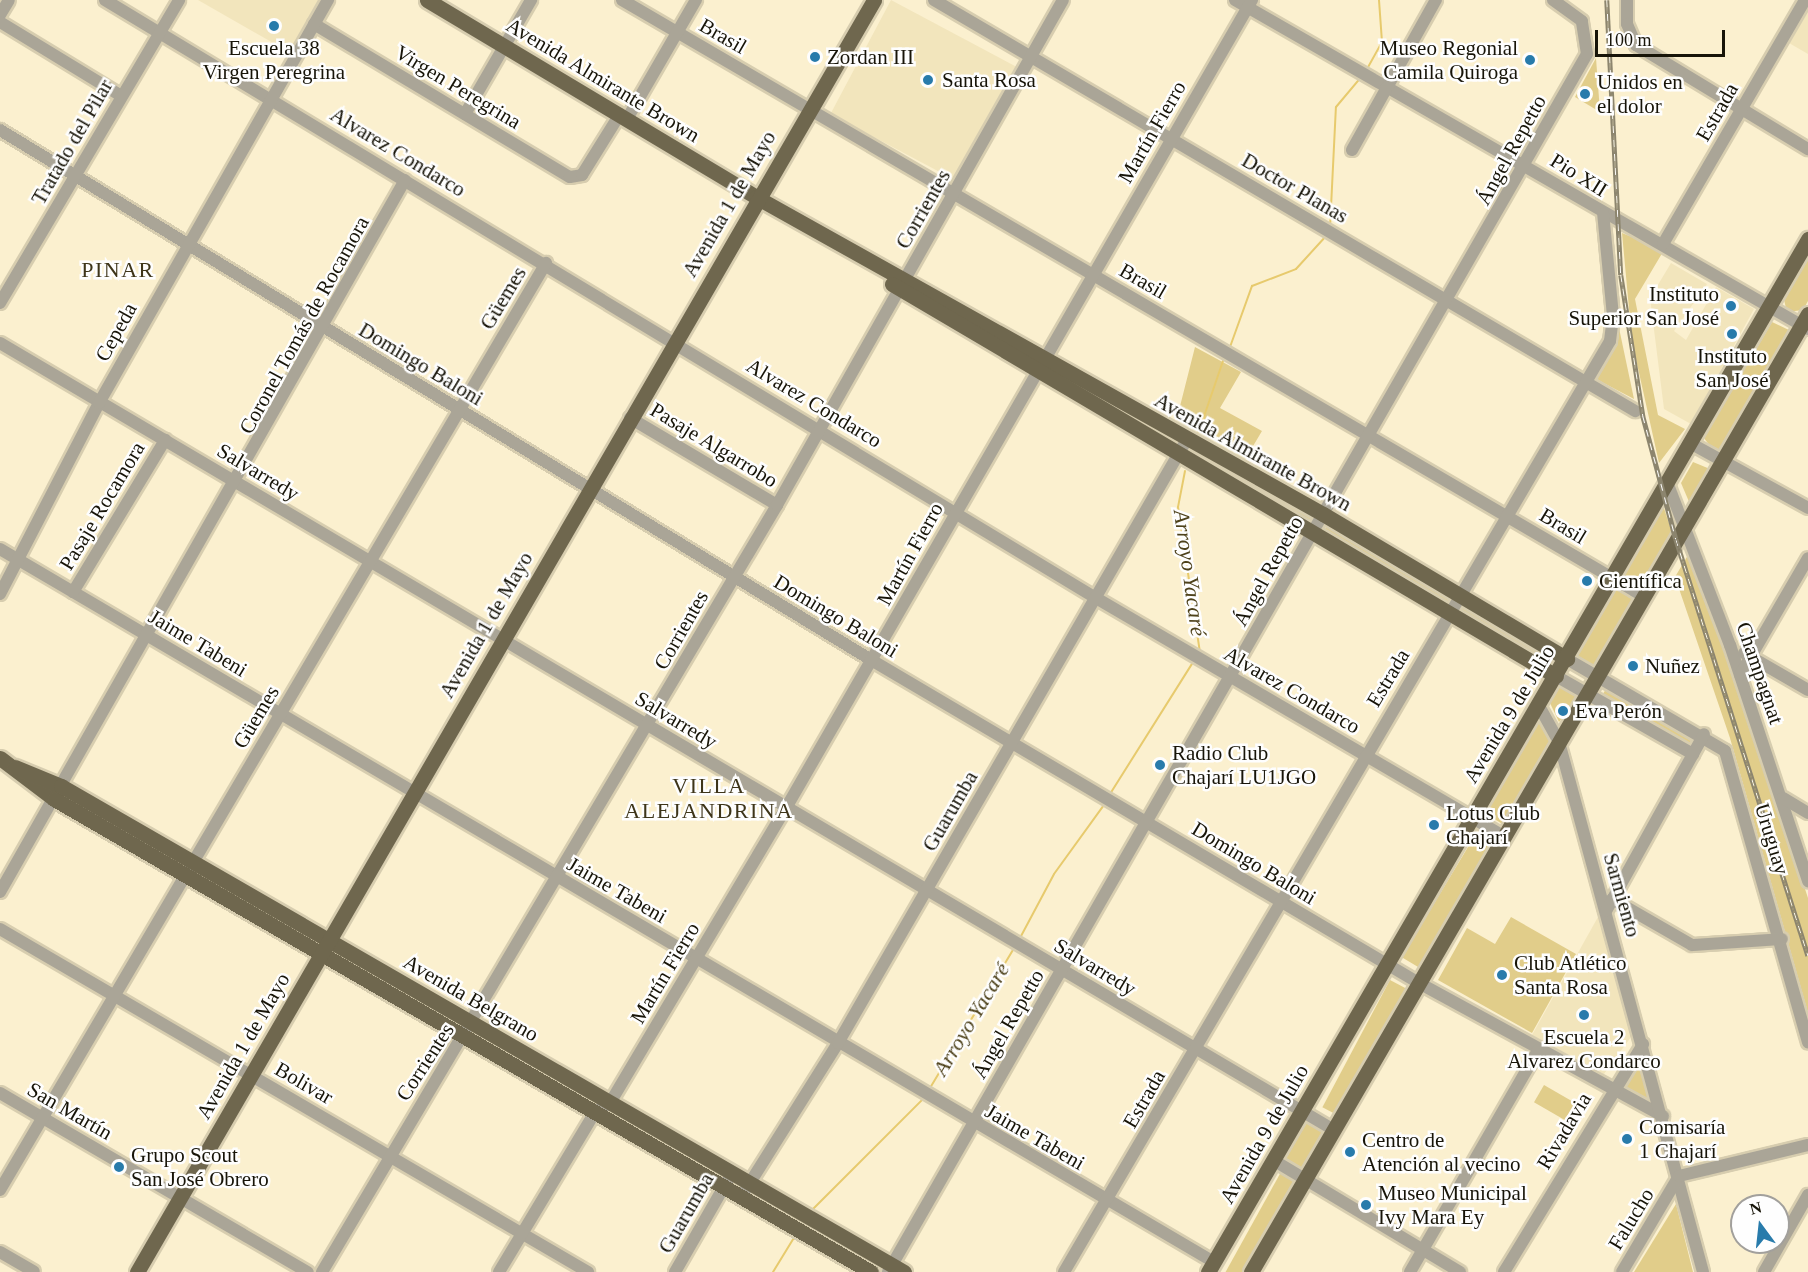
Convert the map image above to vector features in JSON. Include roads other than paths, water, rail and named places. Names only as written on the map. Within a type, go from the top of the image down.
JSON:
[{"type":"main road","name":"Avenida Almirante Brown","points":[[427,0],[756,197],[773,213],[903,284],[1183,447],[1312,533],[1556,676]]},
{"type":"main road","name":"Avenida 1 de Mayo","points":[[136,1272],[503,640],[756,197],[874,0]]},
{"type":"main road","name":"Avenida 9 de Julio","points":[[1211,1267],[1472,817],[1567,659],[1611,578],[1808,239]]},
{"type":"main road","points":[[1251,1272],[1558,742],[1589,695],[1683,526],[1806,323]]},
{"type":"main road","name":"Avenida Almirante Brown","points":[[1183,447],[1323,514],[1460,593],[1567,659]]},
{"type":"main road","name":"Avenida Belgrano","points":[[0,758],[190,869],[329,940],[731,1173],[745,1191],[863,1266],[894,1270]]},
{"type":"main road","name":"Avenida Belgrano","points":[[190,869],[321,954],[460,1036],[724,1188],[745,1191]]},
{"type":"street","points":[[0,15],[9,0]]},
{"type":"street","name":"Alvarez Condarco","points":[[105,0],[675,340],[1096,598],[1504,837]]},
{"type":"street","name":"Tratado del Pilar","points":[[0,303],[178,0]]},
{"type":"street","name":"Cepeda","points":[[0,594],[99,403],[270,98],[328,0]]},
{"type":"street","points":[[465,114],[531,0]]},
{"type":"street","name":"Brasil","points":[[622,0],[1643,596]]},
{"type":"street","points":[[623,116],[696,0]]},
{"type":"street","name":"Doctor Planas","points":[[934,0],[1586,380],[1635,411]]},
{"type":"street","name":"Corrientes","points":[[322,1272],[460,1036],[474,1024],[734,579],[955,194],[1063,0]]},
{"type":"street","name":"Pio XII","points":[[1235,0],[1249,4],[1354,67],[1389,85],[1603,213],[1663,244],[1769,306],[1806,323]]},
{"type":"street","points":[[1353,150],[1436,0]]},
{"type":"street","name":"Ángel Repetto","points":[[894,1270],[973,1123],[1526,165],[1587,54],[1586,31],[1574,13],[1552,0]]},
{"type":"street","points":[[1628,0],[1627,24],[1636,45],[1808,149]]},
{"type":"street","name":"Estrada","points":[[1663,244],[1804,0]]},
{"type":"street","name":"Martín Fierro","points":[[499,1272],[595,1112],[610,1103],[873,661],[1249,4]]},
{"type":"street","points":[[0,22],[121,96]]},
{"type":"street","name":"Virgen Peregrina","points":[[314,24],[570,177],[582,175],[623,116]]},
{"type":"street","name":"Domingo Baloni","points":[[0,130],[734,579],[1387,964],[1538,1050],[1663,1116]]},
{"type":"street","name":"Coronel Tomás de Rocamora","points":[[0,892],[238,483],[326,328],[405,180]]},
{"type":"street","name":"Estrada","points":[[1064,1272],[1586,380],[1612,328],[1603,213]]},
{"type":"street","name":"Güemes","points":[[0,1190],[546,263]]},
{"type":"street","name":"Salvarredy","points":[[0,343],[1334,1130]]},
{"type":"street","name":"Pasaje Algarrobo","points":[[630,418],[777,505]]},
{"type":"street","name":"Pasaje Rocamora","points":[[74,592],[165,440]]},
{"type":"street","points":[[1690,443],[1808,508]]},
{"type":"street","name":"Guarumba","points":[[745,1191],[838,1043],[1183,447]]},
{"type":"street","name":"Champagnat","points":[[1667,482],[1730,645],[1783,798],[1808,881]]},
{"type":"street","name":"Jaime Tabeni","points":[[0,549],[838,1043],[932,1096],[1211,1267]]},
{"type":"street","points":[[1740,675],[1749,655],[1808,558]]},
{"type":"street","points":[[1730,645],[1808,690]]},
{"type":"street","name":"Avenida Almirante Brown","points":[[1567,659],[1704,734],[1725,751]]},
{"type":"street","name":"Avenida Almirante Brown","points":[[1556,676],[1693,754]]},
{"type":"street","name":"Sarmiento","points":[[1539,706],[1558,742],[1609,905],[1703,1272]]},
{"type":"street","points":[[1704,734],[1609,905],[1692,945],[1782,939]]},
{"type":"street","name":"Uruguay","points":[[1725,751],[1782,939],[1808,1042]]},
{"type":"street","points":[[1783,798],[1808,813]]},
{"type":"street","name":"Bolivar","points":[[0,929],[588,1272]]},
{"type":"street","name":"Rivadavia","points":[[1504,1272],[1612,1089],[1643,1044]]},
{"type":"street","points":[[1410,1272],[1538,1050]]},
{"type":"street","name":"San Martín","points":[[0,1093],[308,1272]]},
{"type":"street","name":"Falucho","points":[[1622,1272],[1679,1176],[1808,1145]]},
{"type":"street","points":[[1273,1160],[1460,1272]]},
{"type":"street","name":"Guarumba","points":[[675,1272],[731,1173]]},
{"type":"street","points":[[1764,1272],[1808,1195]]},
{"type":"street","points":[[0,1252],[34,1272]]},
{"type":"waterway","name":"Arroyo Yacaré","points":[[1367,69],[1382,42],[1379,0]]},
{"type":"waterway","name":"Arroyo Yacaré","points":[[1330,228],[1336,107],[1362,76]]},
{"type":"waterway","name":"Arroyo Yacaré","points":[[1230,347],[1252,286],[1296,269],[1326,236]]},
{"type":"waterway","name":"Arroyo Yacaré","points":[[1199,431],[1223,361]]},
{"type":"waterway","name":"Arroyo Yacaré","points":[[1185,471],[1178,507],[1200,652]]},
{"type":"waterway","name":"Arroyo Yacaré","points":[[1110,794],[1195,659]]},
{"type":"waterway","name":"Arroyo Yacaré","points":[[1020,938],[1054,874],[1104,805]]},
{"type":"waterway","name":"Arroyo Yacaré","points":[[930,1088],[1013,950]]},
{"type":"waterway","name":"Arroyo Yacaré","points":[[811,1211],[924,1098]]},
{"type":"waterway","name":"Arroyo Yacaré","points":[[773,1272],[795,1236]]},
{"type":"railway","points":[[1607,0],[1621,275],[1643,416],[1676,539],[1808,956]]},
{"type":"place","name":"Escuela 38 Virgen Peregrina","points":[[274,26]]},
{"type":"place","name":"Zordan III","points":[[815,57]]},
{"type":"place","name":"Museo Regonial Camila Quiroga","points":[[1530,60]]},
{"type":"place","name":"Santa Rosa","points":[[928,80]]},
{"type":"place","name":"Unidos en el dolor","points":[[1585,94]]},
{"type":"place","name":"Instituto Superior San José","points":[[1731,306]]},
{"type":"place","name":"Instituto San José","points":[[1732,334]]},
{"type":"place","name":"Científica","points":[[1587,581]]},
{"type":"place","name":"Nuñez","points":[[1633,666]]},
{"type":"place","name":"Eva Perón","points":[[1563,711]]},
{"type":"place","name":"Radio Club Chajarí LU1JGO","points":[[1160,765]]},
{"type":"place","name":"Lotus Club Chajarí","points":[[1434,825]]},
{"type":"place","name":"Club Atlético Santa Rosa","points":[[1502,975]]},
{"type":"place","name":"Escuela 2 Alvarez Condarco","points":[[1584,1015]]},
{"type":"place","name":"Comisaría 1 Chajarí","points":[[1627,1139]]},
{"type":"place","name":"Centro de Atención al vecino","points":[[1350,1152]]},
{"type":"place","name":"Grupo Scout San José Obrero","points":[[119,1167]]},
{"type":"place","name":"Museo Municipal Ivy Mara Ey","points":[[1366,1205]]},
{"type":"district","name":"PINAR","points":[[118,270]]},
{"type":"district","name":"VILLA ALEJANDRINA","points":[[709,798]]}]
